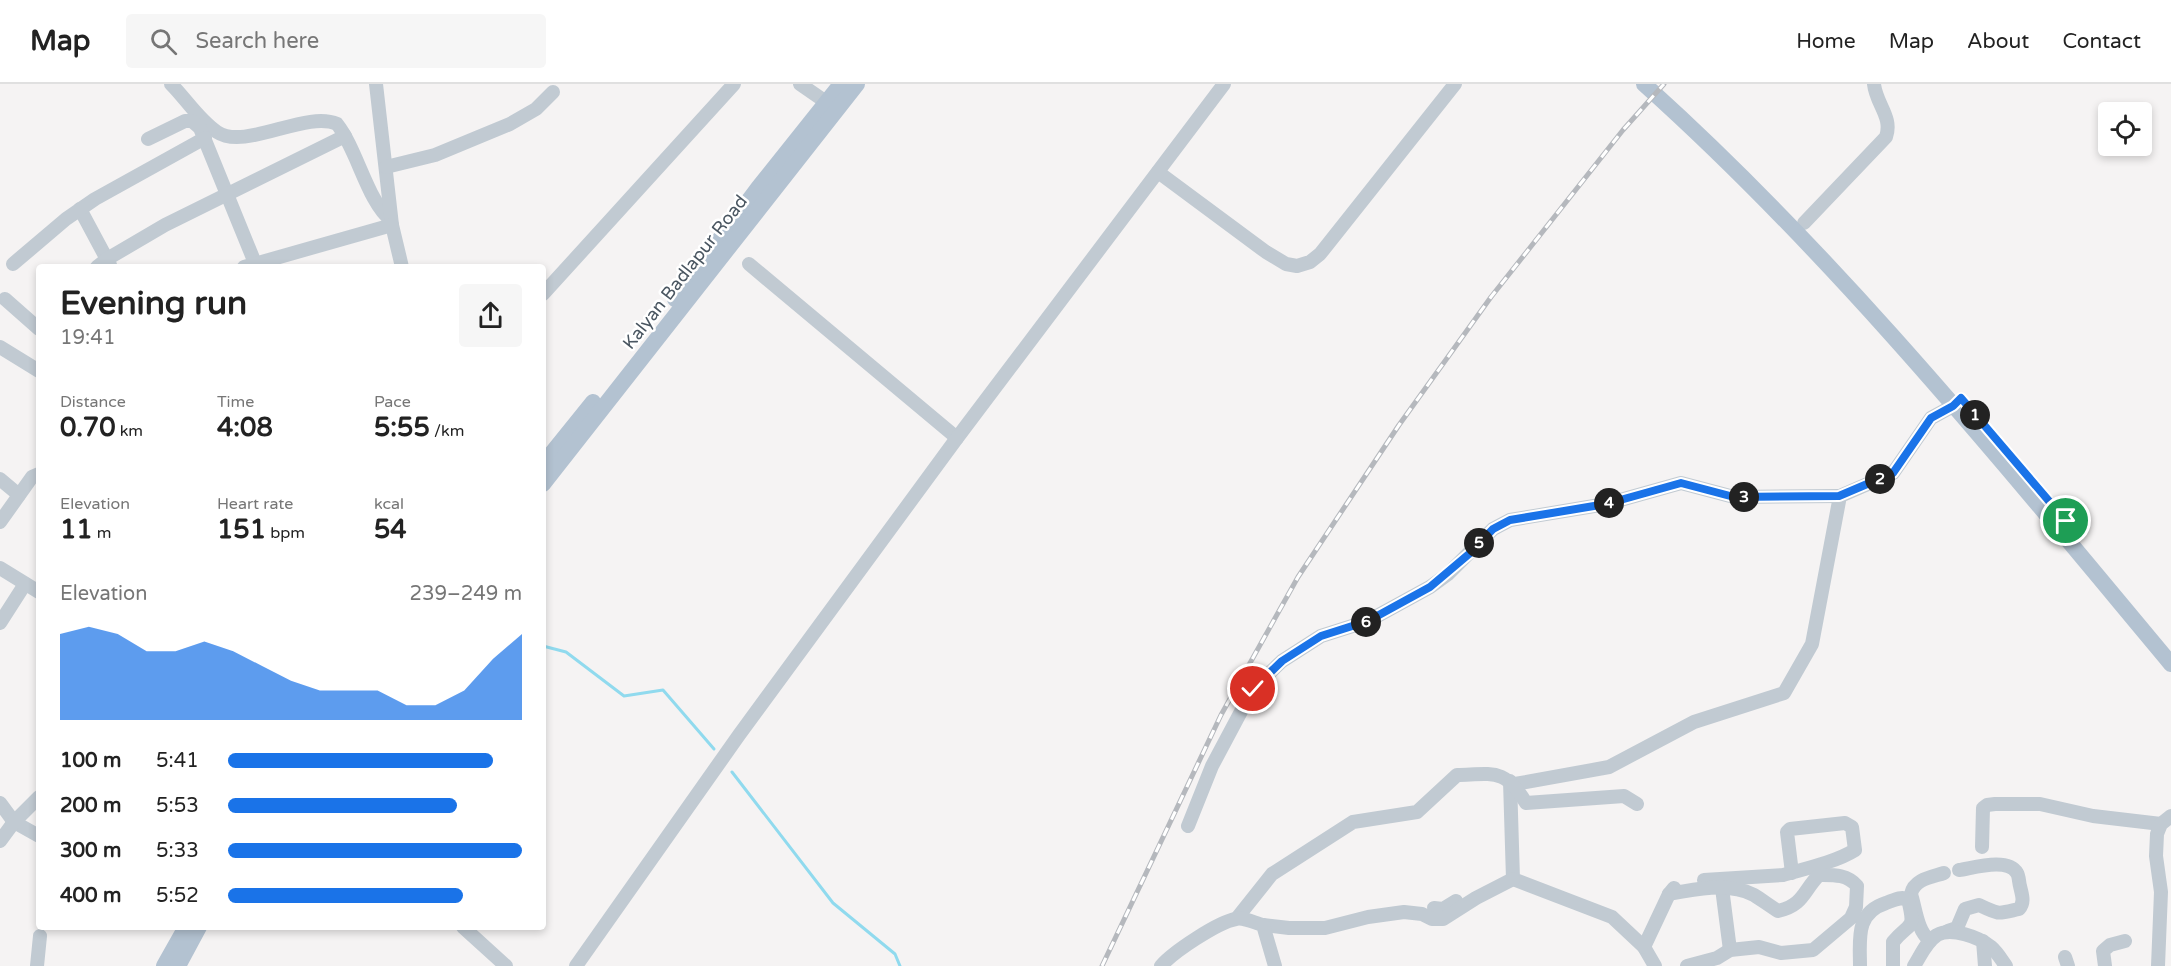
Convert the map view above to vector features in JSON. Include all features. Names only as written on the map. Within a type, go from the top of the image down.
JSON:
[{"type":"main road","name":"Kalyan Badlapur Road","points":[[784,166],[826,102],[841,84]]},
{"type":"main road","name":"Kalyan Badlapur Road","points":[[546,479],[627,369],[784,166],[857,84]]},
{"type":"main road","points":[[1644,84],[1665,93],[1804,223],[1867,291],[2171,664]]},
{"type":"main road","points":[[1665,93],[1957,402],[2171,646]]},
{"type":"main road","name":"Kalyan Badlapur Road","points":[[546,461],[627,369]]},
{"type":"main road","points":[[164,966],[184,930]]},
{"type":"main road","points":[[178,966],[197,930]]},
{"type":"street","points":[[171,84],[210,127],[226,136],[248,135],[315,122],[329,121],[337,124],[380,209],[392,223]]},
{"type":"street","points":[[376,84],[392,223],[401,264]]},
{"type":"street","points":[[546,291],[734,84]]},
{"type":"street","points":[[800,84],[826,102]]},
{"type":"street","points":[[576,966],[739,735],[957,438],[1224,84]]},
{"type":"street","points":[[1158,172],[1266,252],[1286,264],[1297,266],[1310,262],[1320,254],[1455,84]]},
{"type":"street","points":[[1804,223],[1886,137],[1889,129],[1887,118],[1875,93],[1874,84]]},
{"type":"street","points":[[386,167],[435,155],[510,124],[536,109],[553,92]]},
{"type":"street","points":[[148,139],[176,125],[192,121],[200,128],[227,196],[249,264]]},
{"type":"street","points":[[80,209],[105,264],[165,225],[345,136]]},
{"type":"street","points":[[13,264],[95,199],[205,138]]},
{"type":"street","points":[[252,264],[392,223]]},
{"type":"street","points":[[749,264],[957,438]]},
{"type":"street","points":[[5,299],[36,320]]},
{"type":"street","points":[[0,347],[36,369]]},
{"type":"street","points":[[1188,826],[1212,766],[1253,689],[1282,661],[1321,636],[1368,621],[1430,587],[1462,561],[1493,529],[1510,520],[1606,504],[1681,483],[1734,497],[1839,496],[1893,473],[1931,418],[1957,402]]},
{"type":"street","points":[[0,522],[32,477],[36,475]]},
{"type":"street","points":[[0,479],[19,495]]},
{"type":"street","points":[[1512,782],[1609,767],[1694,722],[1784,693],[1812,644],[1839,496]]},
{"type":"street","points":[[0,568],[36,590]]},
{"type":"street","points":[[0,623],[25,584]]},
{"type":"street","points":[[1161,966],[1170,956],[1213,929],[1237,918],[1272,874],[1353,822],[1417,812],[1457,775],[1497,773],[1512,782],[1526,803],[1624,796],[1638,804]]},
{"type":"street","points":[[1512,782],[1513,879]]},
{"type":"street","points":[[0,840],[36,800]]},
{"type":"street","points":[[0,803],[14,822],[36,834]]},
{"type":"street","points":[[1982,847],[1983,808],[1987,805],[2040,804],[2093,816],[2166,820],[2157,834],[2156,856],[2161,892],[2158,966]]},
{"type":"street","points":[[1644,946],[1670,890],[1685,882],[1783,875],[1792,873],[1855,850],[1854,831],[1850,824],[1790,829],[1788,832],[1792,873]]},
{"type":"street","points":[[1914,966],[1930,941],[1940,933],[1957,928],[1965,909],[1979,905],[1996,914],[2019,909],[2022,905],[2017,873],[2010,867],[1998,864],[1959,870]]},
{"type":"street","points":[[1930,941],[1920,928],[1911,894],[1912,889],[1920,880],[1944,873]]},
{"type":"street","points":[[1669,894],[1708,886],[1722,888],[1752,894],[1778,911],[1788,909],[1799,902],[1819,875],[1840,875],[1852,879],[1857,886],[1856,907],[1851,918],[1813,950],[1781,953],[1759,947],[1730,950],[1717,958],[1687,966]]},
{"type":"street","points":[[1434,908],[1443,909],[1456,901],[1476,898],[1513,879],[1612,917],[1644,946],[1655,966]]},
{"type":"street","points":[[1722,888],[1730,950]]},
{"type":"street","points":[[1860,966],[1860,928],[1869,911],[1902,897],[1908,899],[1912,923],[1908,930],[1893,942],[1893,966]]},
{"type":"street","points":[[1237,918],[1263,925],[1289,928],[1325,928],[1368,917],[1404,912],[1443,920],[1456,901]]},
{"type":"street","points":[[1263,925],[1275,966]]},
{"type":"street","points":[[466,930],[506,966]]},
{"type":"street","points":[[1948,931],[1983,941],[1991,947],[2006,966]]},
{"type":"street","points":[[37,966],[40,936]]},
{"type":"street","points":[[2105,966],[2103,951],[2110,945],[2125,940]]},
{"type":"street","points":[[1983,941],[1985,966]]},
{"type":"waterway","points":[[546,647],[566,652],[624,696],[663,690],[714,749]]},
{"type":"waterway","points":[[732,772],[833,903],[895,954],[900,966]]},
{"type":"railway","points":[[1102,966],[1221,715],[1298,577],[1399,425],[1491,297],[1623,130],[1664,84]]},
{"type":"route","points":[[1253,689],[1282,661],[1321,636],[1368,621],[1430,587],[1469,554],[1493,529],[1510,520],[1606,504],[1681,483],[1734,497],[1839,496],[1893,473],[1931,418],[1953,406],[1961,398],[2066,521]]}]
